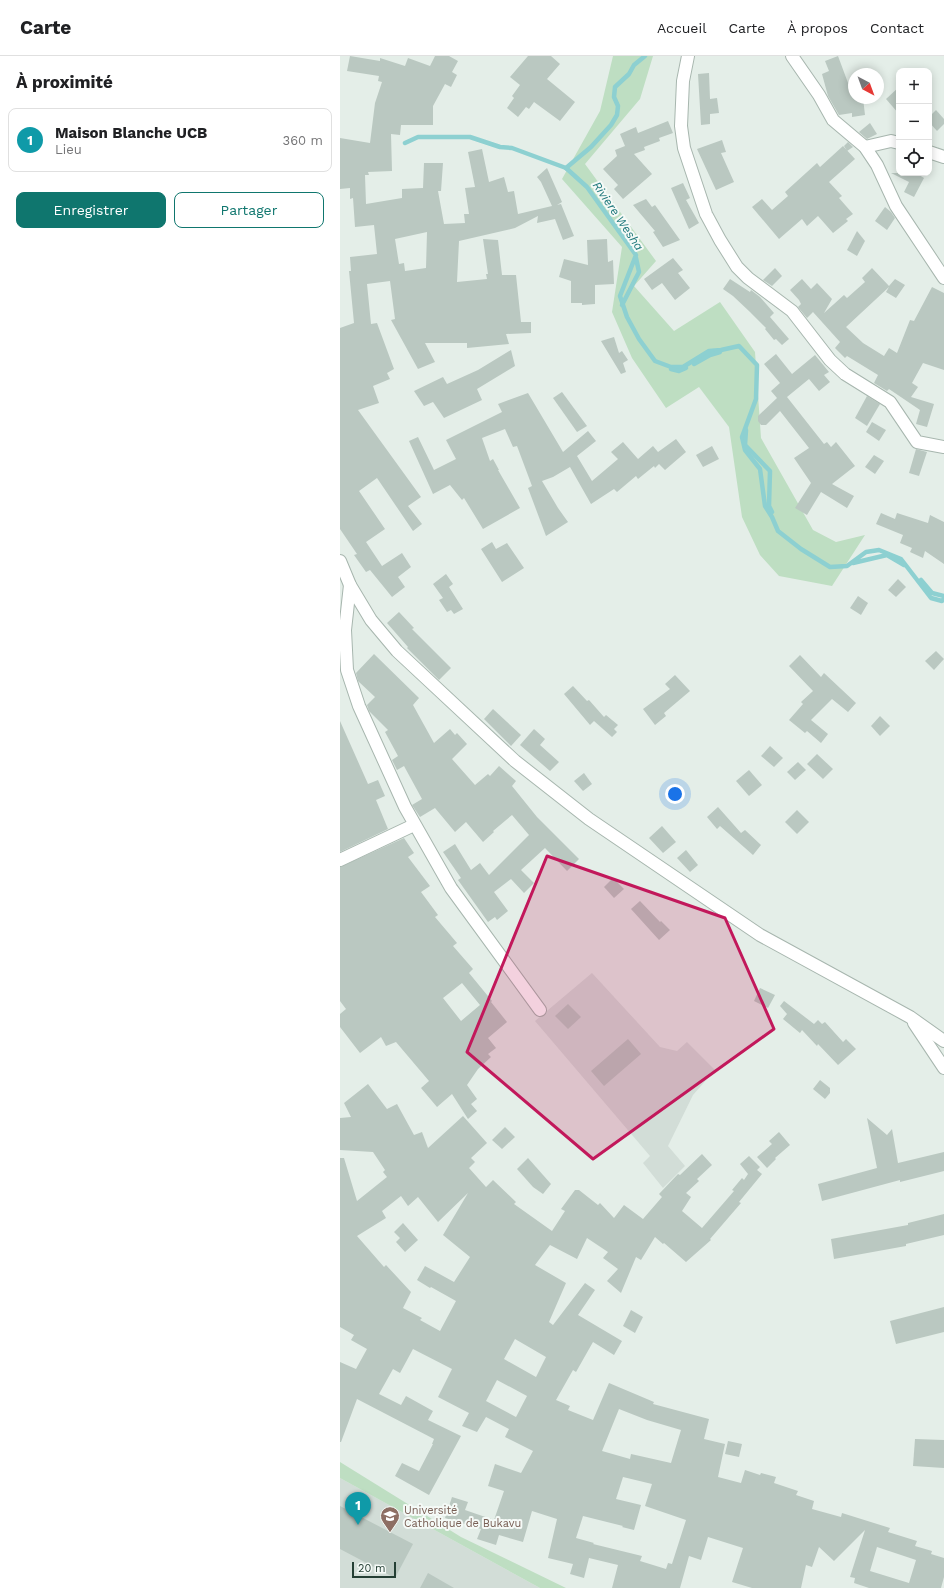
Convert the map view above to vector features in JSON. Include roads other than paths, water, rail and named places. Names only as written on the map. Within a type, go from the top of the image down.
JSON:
[{"type":"street","points":[[688,56],[683,80],[680,126],[684,148],[706,214],[737,267],[748,278],[792,311],[830,360],[845,374],[890,402],[917,442],[944,447]]},
{"type":"street","points":[[792,56],[819,95],[833,120],[865,147],[877,165],[896,206],[944,278]]},
{"type":"street","points":[[865,147],[891,141],[896,142]]},
{"type":"street","points":[[932,153],[944,157]]},
{"type":"street","points":[[340,561],[350,585],[371,620],[397,650],[515,761],[589,819],[760,935],[910,1017],[944,1041]]},
{"type":"street","points":[[350,585],[345,630],[347,670],[359,706],[414,825],[451,888],[540,1010]]},
{"type":"street","points":[[340,860],[414,825]]},
{"type":"street","points":[[910,1017],[944,1068]]},
{"type":"waterway","name":"Riviere Wesha","points":[[566,168],[591,147],[611,125],[617,115],[618,106],[614,97],[615,87],[629,74],[634,65],[645,56]]},
{"type":"waterway","name":"Riviere Wesha","points":[[405,143],[418,137],[470,137],[500,147],[512,148],[566,168],[587,187],[636,255],[620,296],[627,317],[639,339],[655,361],[671,367],[683,367],[709,351],[739,346],[757,365],[756,399],[742,437],[745,450],[760,469],[765,506],[778,531],[801,549],[830,567],[847,566],[866,552],[879,550],[901,559],[931,598],[942,601],[944,599]]},
{"type":"waterway","name":"Riviere Wesha","points":[[622,305],[639,272],[636,258]]},
{"type":"waterway","name":"Riviere Wesha","points":[[694,364],[710,355],[720,352]]},
{"type":"waterway","name":"Riviere Wesha","points":[[671,369],[679,371],[686,368]]},
{"type":"waterway","name":"Riviere Wesha","points":[[746,430],[745,445],[770,471],[769,506],[772,512]]},
{"type":"waterway","name":"Riviere Wesha","points":[[853,563],[887,555],[904,565]]},
{"type":"waterway","name":"Riviere Wesha","points":[[921,580],[932,593],[944,596]]},
{"type":"place","name":"Maison Blanche UCB","points":[[358,1525]]},
{"type":"place","name":"Université Catholique de Bukavu","points":[[390,1533]]}]
